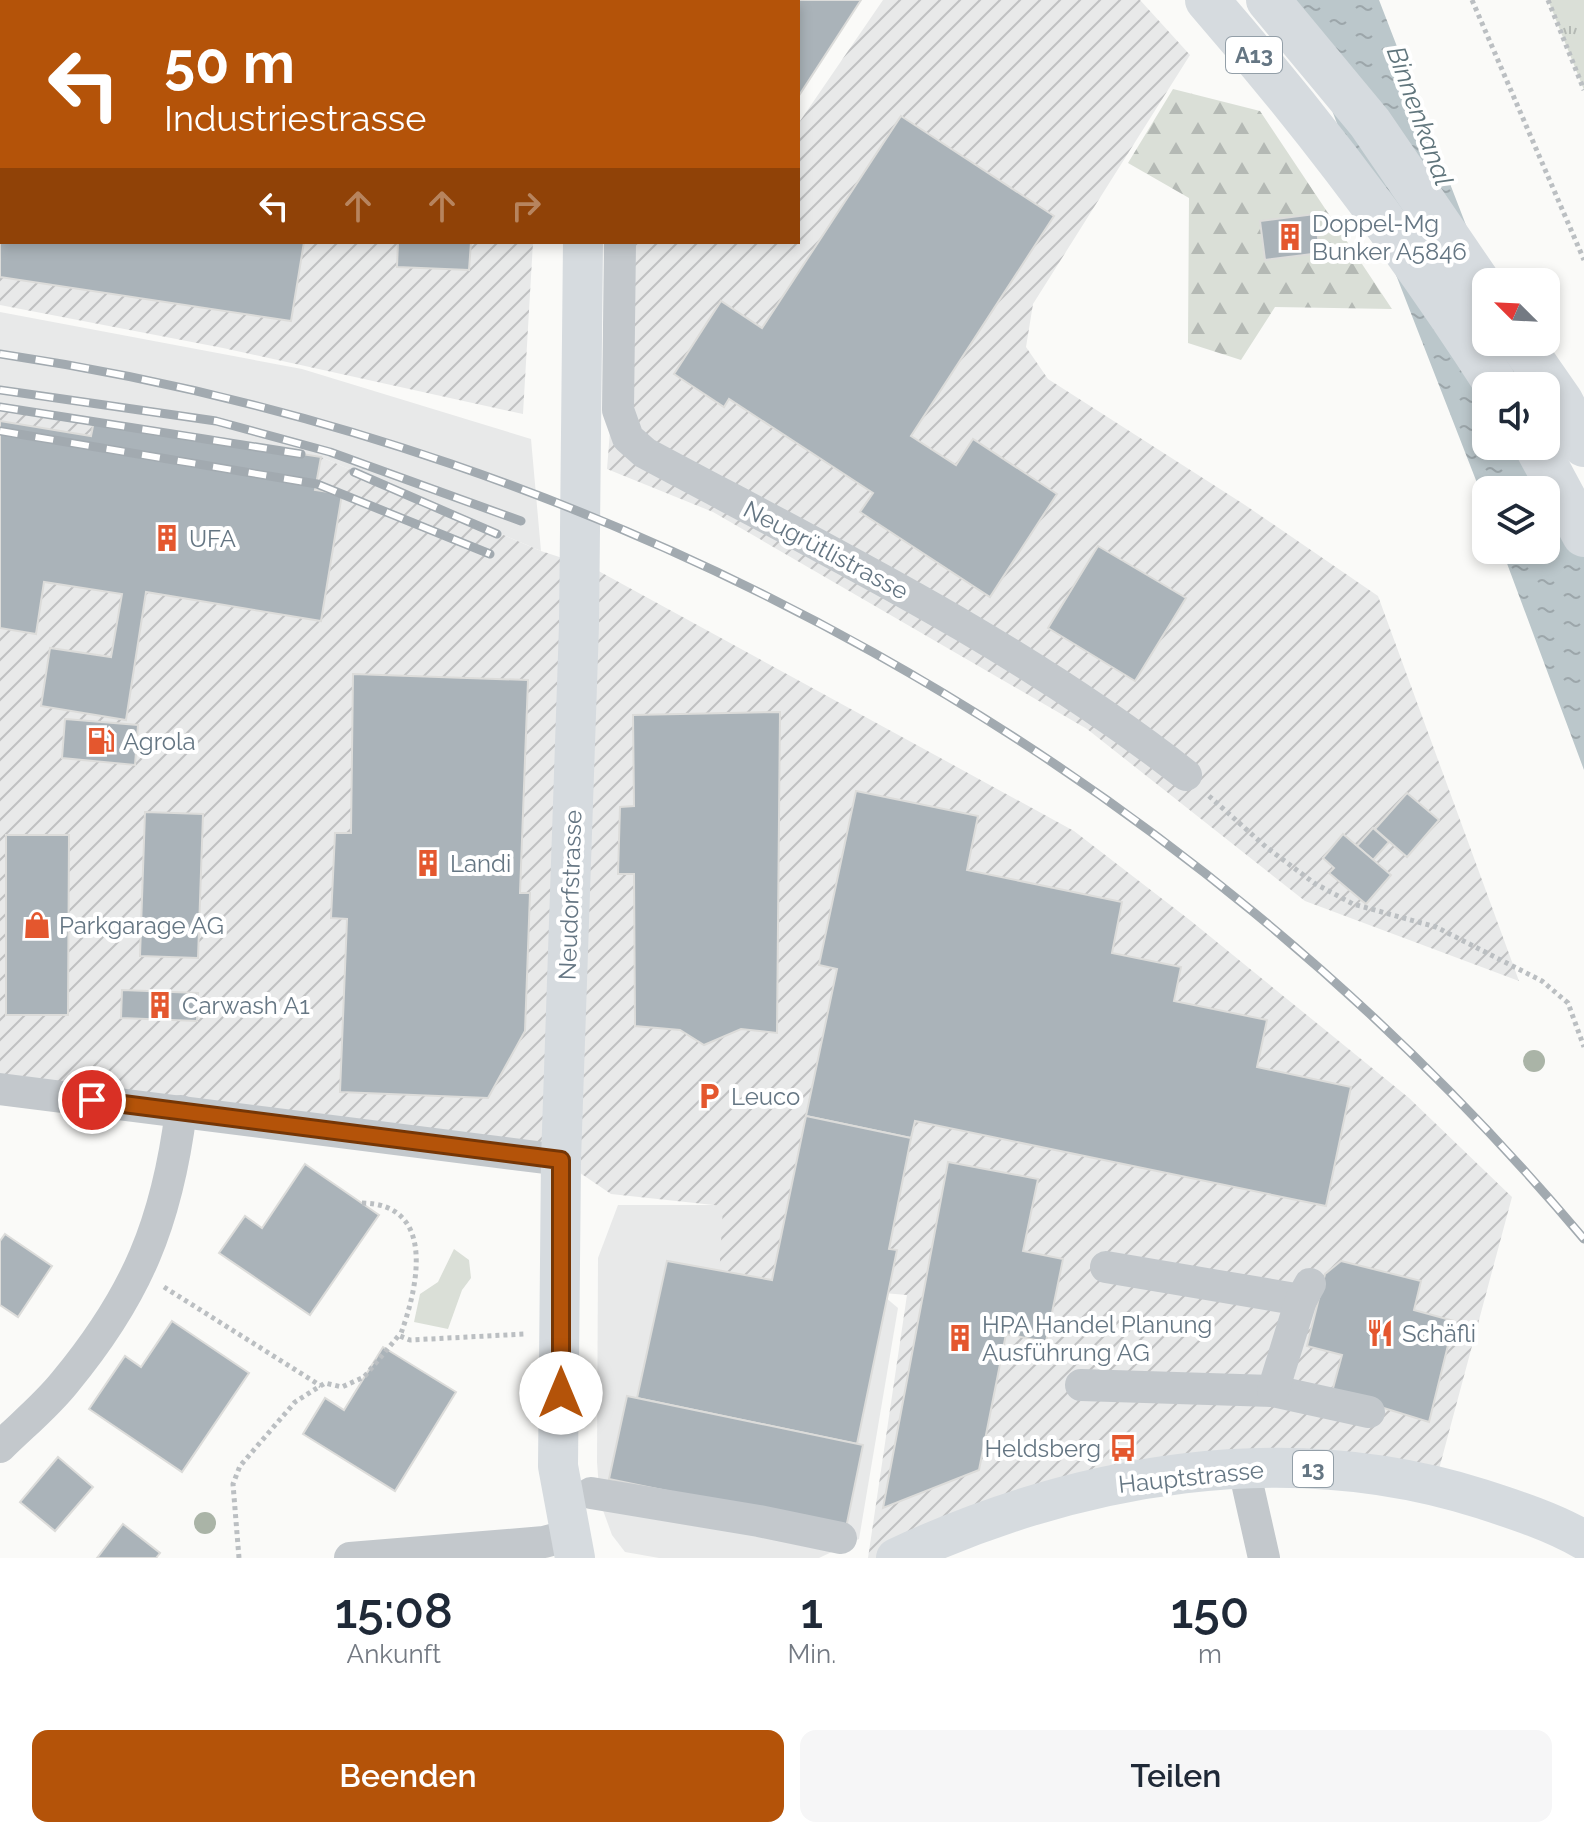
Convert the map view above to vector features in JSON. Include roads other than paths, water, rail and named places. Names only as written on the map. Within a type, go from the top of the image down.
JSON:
[{"type":"highway","name":"A13","points":[[1207,0],[1300,111],[1438,295],[1488,372]]},
{"type":"highway","name":"A13","points":[[1268,0],[1370,123],[1472,272]]},
{"type":"highway","points":[[1530,356],[1561,401],[1584,445]]},
{"type":"highway","points":[[1544,460],[1584,535]]},
{"type":"main road","name":"Neudorfstrasse","points":[[576,1549],[558,1466],[561,1160],[579,625],[583,244]]},
{"type":"main road","name":"Hauptstrasse","points":[[896,1558],[969,1526],[1061,1496],[1172,1474],[1248,1467],[1315,1469],[1435,1484],[1516,1510],[1584,1540]]},
{"type":"street","name":"Neugrütlistrasse","points":[[620,244],[618,410],[628,438],[645,453],[934,607],[1119,723],[1186,775]]},
{"type":"street","points":[[0,1089],[561,1160]]},
{"type":"street","points":[[0,1447],[64,1384],[122,1307],[140,1270],[173,1173],[181,1111]]},
{"type":"street","points":[[1106,1267],[1306,1292],[1273,1391]]},
{"type":"street","points":[[1081,1385],[1273,1391],[1369,1412]]},
{"type":"street","points":[[1248,1467],[1248,1487],[1264,1558]]},
{"type":"street","points":[[591,1493],[841,1538]]},
{"type":"street","points":[[350,1558],[544,1542],[576,1549]]},
{"type":"water","name":"Binnenkanal","points":[[1289,0],[1379,0],[1483,268],[1472,268],[1472,356],[1515,356],[1521,372],[1472,372],[1472,460],[1551,460],[1558,476],[1474,476]]},
{"type":"water","points":[[1560,482],[1584,545],[1584,770],[1507,564],[1560,564]]},
{"type":"railway","points":[[0,354],[228,399],[451,464],[666,549],[873,652],[1069,774],[1254,913],[1426,1068],[1584,1239]]},
{"type":"railway","points":[[0,390],[216,421],[330,452],[521,521]]},
{"type":"railway","points":[[0,407],[301,454]]},
{"type":"railway","points":[[0,431],[317,484],[490,554]]},
{"type":"railway","points":[[354,472],[497,534]]},
{"type":"place","name":"Doppel-Mg Bunker A5846","points":[[1290,237]]},
{"type":"place","name":"UFA","points":[[167,538]]},
{"type":"place","name":"Agrola","points":[[101,741]]},
{"type":"place","name":"Landi","points":[[428,863]]},
{"type":"place","name":"Parkgarage AG","points":[[37,925]]},
{"type":"place","name":"Carwash A1","points":[[160,1005]]},
{"type":"place","name":"Leuco","points":[[709,1096]]},
{"type":"place","name":"Schäfli","points":[[1380,1333]]},
{"type":"place","name":"HPA Handel Planung Ausführung AG","points":[[960,1338]]},
{"type":"place","name":"Heldsberg","points":[[1123,1448]]}]
